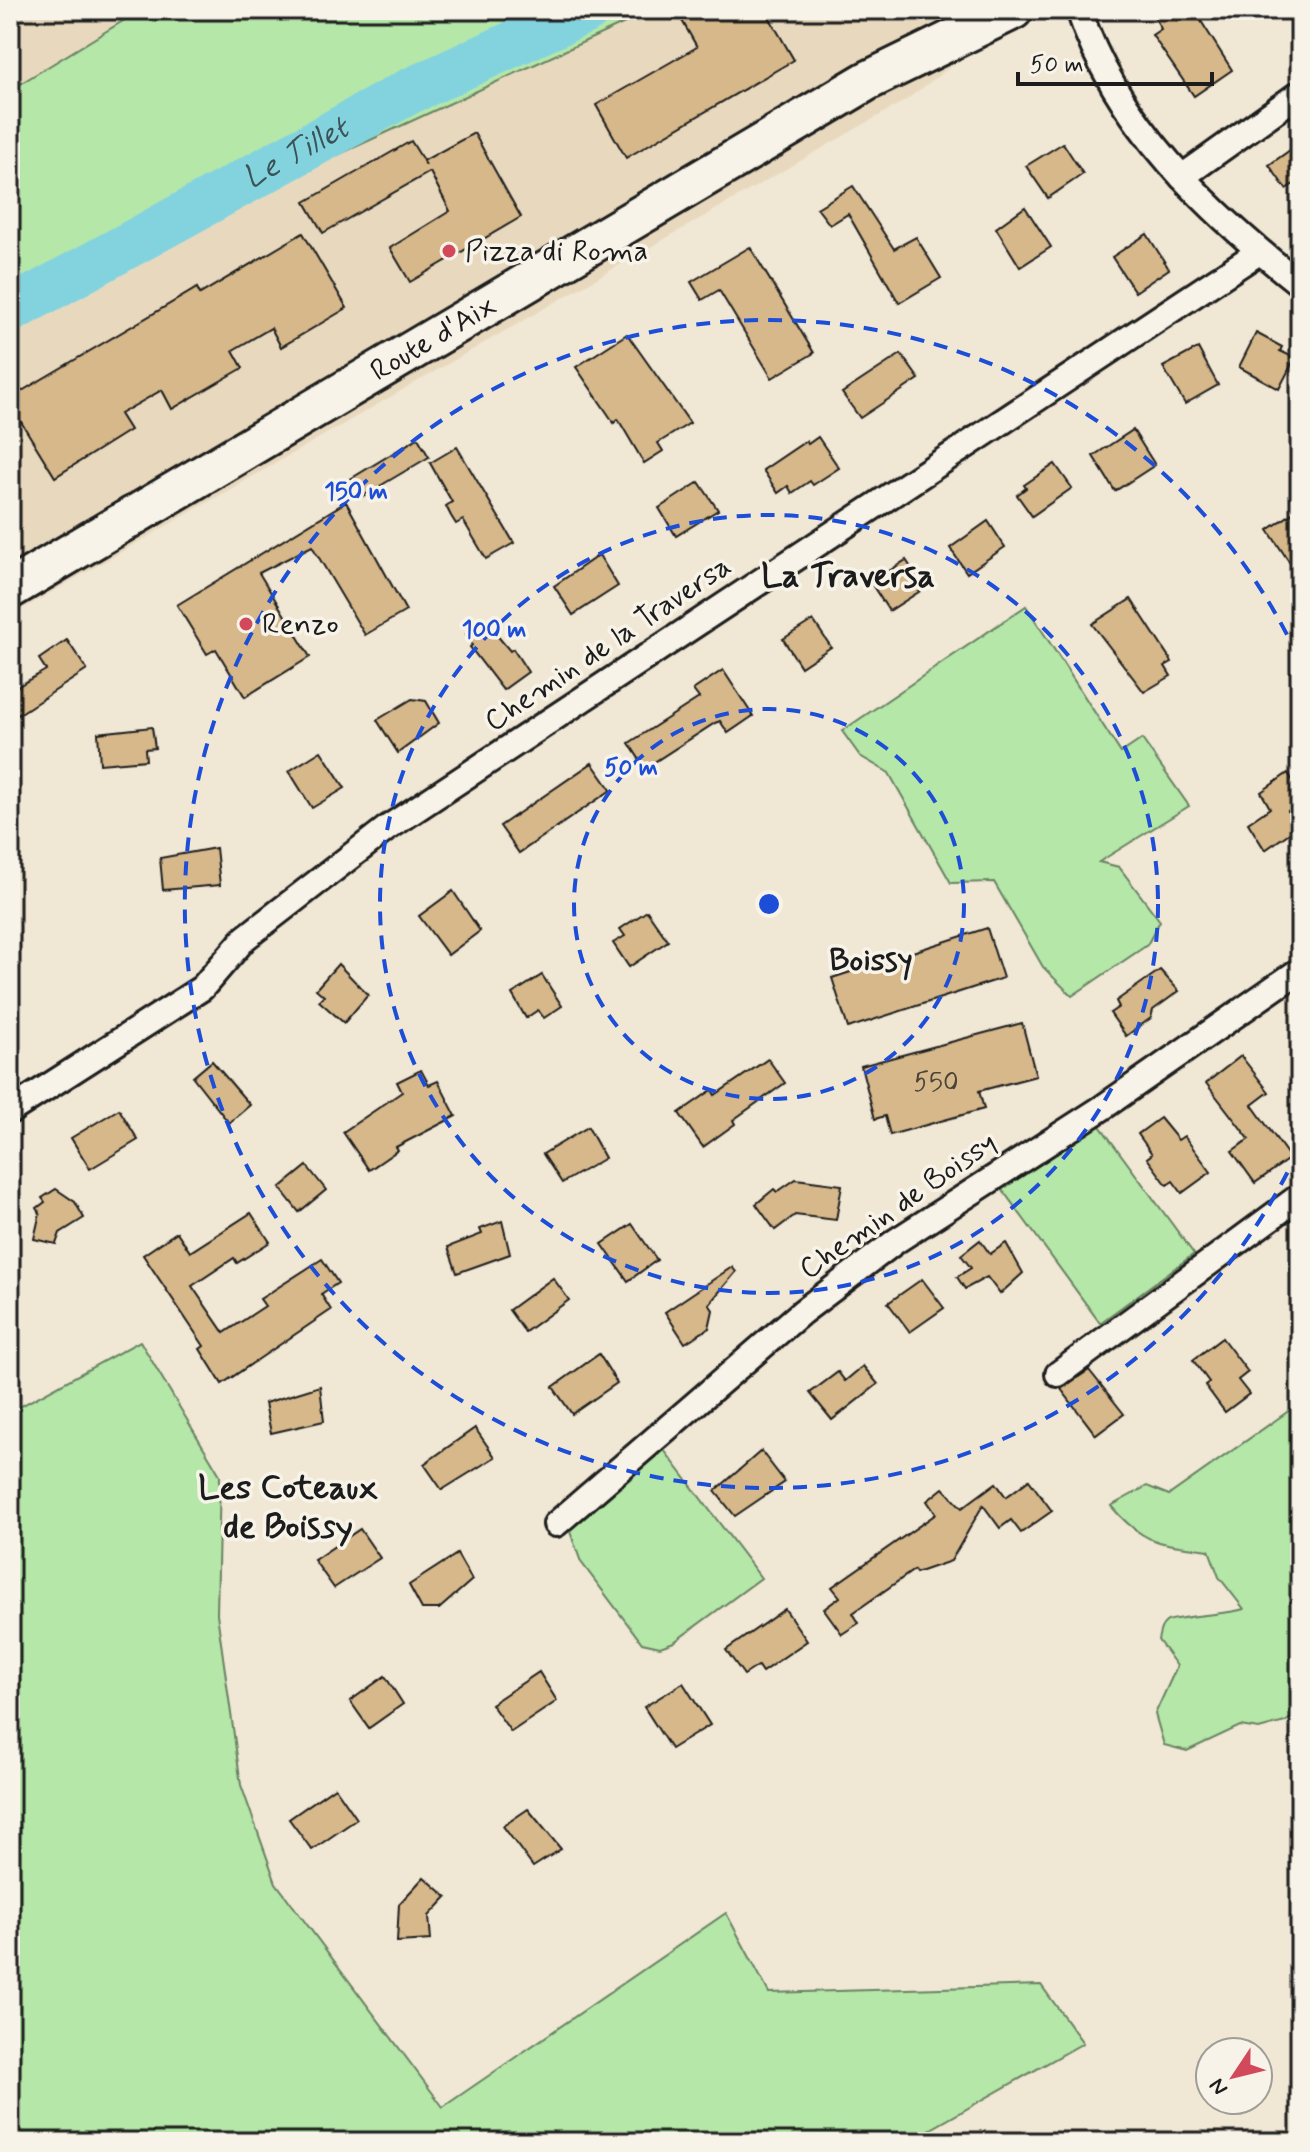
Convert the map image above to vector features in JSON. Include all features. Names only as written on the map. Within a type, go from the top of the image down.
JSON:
[{"type":"main road","name":"Route d'Aix","points":[[941,45],[971,10]]},
{"type":"main road","name":"Route d'Aix","points":[[10,589],[867,81],[1013,10]]},
{"type":"street","points":[[1079,10],[1091,45],[1120,100],[1182,177],[1259,252],[1300,284]]},
{"type":"street","points":[[1182,177],[1300,93]]},
{"type":"street","name":"Chemin de la Traversa","points":[[10,1111],[202,988],[245,938],[386,829],[1259,252]]},
{"type":"street","name":"Chemin de Boissy","points":[[556,1524],[802,1312],[896,1241],[1102,1108],[1300,970]]},
{"type":"street","points":[[1058,1374],[1300,1196]]},
{"type":"shaded area","points":[[10,10],[141,10],[10,90]]},
{"type":"shaded area","points":[[653,10],[1026,10],[906,100],[10,616],[10,320],[290,177]]},
{"type":"green space","points":[[141,10],[653,10],[290,177],[10,320],[10,90]]},
{"type":"green space","points":[[1026,606],[1121,753],[1142,739],[1189,806],[1099,862],[1119,867],[1160,921],[1147,945],[1072,996],[1043,967],[994,882],[951,883],[889,773],[860,756],[842,731]]},
{"type":"green space","points":[[1095,1119],[1194,1254],[1100,1323],[1001,1188]]},
{"type":"green space","points":[[140,1341],[220,1475],[217,1614],[241,1785],[276,1883],[443,2107],[726,1913],[769,1993],[1041,1985],[1083,2043],[908,2142],[10,2142],[10,1412]]},
{"type":"green space","points":[[1300,1403],[1300,1712],[1285,1722],[1259,1729],[1240,1726],[1187,1751],[1164,1745],[1155,1714],[1177,1666],[1158,1640],[1162,1626],[1171,1620],[1244,1609],[1219,1577],[1209,1550],[1165,1544],[1144,1536],[1111,1506],[1147,1486],[1169,1495]]},
{"type":"green space","points":[[661,1446],[761,1578],[674,1642],[660,1647],[642,1643],[581,1562],[569,1529],[597,1499]]},
{"type":"building","points":[[676,10],[765,10],[794,60],[626,158],[596,105],[697,47]]},
{"type":"building","points":[[1151,10],[1194,10],[1232,70],[1194,96],[1152,35],[1161,29]]},
{"type":"building","points":[[474,133],[521,217],[410,282],[390,248],[450,211],[430,172],[323,233],[305,202],[411,141],[423,161]]},
{"type":"building","points":[[1063,143],[1083,174],[1048,198],[1026,166]]},
{"type":"building","points":[[1300,143],[1300,180],[1286,189],[1269,165]]},
{"type":"building","points":[[853,186],[894,249],[916,237],[941,278],[899,303],[848,214],[830,225],[817,208]]},
{"type":"building","points":[[1025,207],[1051,247],[1020,267],[996,228]]},
{"type":"building","points":[[303,233],[347,308],[281,347],[271,328],[233,350],[243,368],[172,409],[162,390],[120,414],[130,430],[55,477],[10,404],[10,398],[197,288],[200,294]]},
{"type":"building","points":[[1147,234],[1169,269],[1135,292],[1112,257]]},
{"type":"building","points":[[750,247],[814,353],[772,378],[719,290],[702,300],[691,282]]},
{"type":"building","points":[[1256,333],[1295,358],[1279,389],[1239,367]]},
{"type":"building","points":[[627,334],[690,423],[658,443],[663,451],[644,463],[618,419],[614,423],[576,367]]},
{"type":"building","points":[[1198,348],[1218,385],[1185,404],[1163,367]]},
{"type":"building","points":[[901,354],[919,379],[860,418],[842,393]]},
{"type":"building","points":[[1133,430],[1155,465],[1115,491],[1093,456]]},
{"type":"building","points":[[818,437],[839,468],[813,485],[810,481],[792,493],[788,486],[778,493],[763,470],[806,441],[808,444]]},
{"type":"building","points":[[418,438],[429,457],[358,499],[347,481]]},
{"type":"building","points":[[457,447],[514,543],[486,559],[463,520],[456,524],[451,516],[446,506],[452,502],[430,463]]},
{"type":"building","points":[[1055,464],[1072,488],[1032,516],[1017,495],[1026,488],[1024,485]]},
{"type":"building","points":[[699,482],[718,510],[676,536],[659,508]]},
{"type":"building","points":[[346,502],[406,611],[365,635],[312,546],[259,573],[310,657],[245,697],[216,649],[207,654],[177,605]]},
{"type":"building","points":[[1300,508],[1300,578],[1268,530]]},
{"type":"building","points":[[988,521],[1005,547],[967,573],[950,548]]},
{"type":"building","points":[[599,555],[618,586],[573,615],[554,586]]},
{"type":"building","points":[[906,560],[925,588],[889,611],[871,583]]},
{"type":"building","points":[[1131,599],[1172,662],[1165,666],[1171,676],[1144,692],[1092,624]]},
{"type":"building","points":[[813,620],[831,647],[801,667],[783,639]]},
{"type":"building","points":[[485,621],[510,651],[513,649],[528,672],[503,690],[470,647],[472,645],[466,634]]},
{"type":"building","points":[[67,640],[87,670],[10,720],[10,691],[46,670],[39,659]]},
{"type":"building","points":[[723,670],[753,716],[728,733],[720,721],[715,723],[645,768],[629,743],[699,698],[693,690]]},
{"type":"building","points":[[412,699],[426,701],[439,723],[398,753],[377,720]]},
{"type":"building","points":[[152,727],[155,748],[145,749],[146,760],[100,764],[98,733]]},
{"type":"building","points":[[321,751],[345,788],[312,808],[289,771]]},
{"type":"building","points":[[592,763],[611,790],[519,853],[500,826]]},
{"type":"building","points":[[1288,773],[1300,792],[1300,802],[1288,811],[1298,827],[1265,850],[1248,823],[1270,808],[1261,792]]},
{"type":"building","points":[[216,848],[220,885],[163,890],[160,858]]},
{"type":"building","points":[[453,891],[480,931],[448,955],[419,916]]},
{"type":"building","points":[[647,911],[668,941],[629,967],[613,943],[625,936],[620,929]]},
{"type":"building","points":[[987,928],[1003,978],[848,1028],[832,978]]},
{"type":"building","points":[[338,964],[368,995],[344,1023],[319,1001],[324,996],[316,989]]},
{"type":"building","points":[[1160,970],[1179,991],[1153,1010],[1151,1018],[1126,1036],[1110,1013],[1119,1007],[1116,1001]]},
{"type":"building","points":[[542,975],[562,1006],[544,1018],[538,1010],[526,1018],[512,994]]},
{"type":"building","points":[[1022,1023],[1036,1076],[979,1091],[984,1109],[890,1135],[885,1116],[875,1119],[861,1066]]},
{"type":"building","points":[[1241,1056],[1269,1092],[1252,1105],[1290,1158],[1255,1183],[1232,1151],[1249,1139],[1206,1083]]},
{"type":"building","points":[[768,1059],[785,1083],[733,1120],[735,1124],[703,1147],[679,1113],[712,1090],[715,1095]]},
{"type":"building","points":[[212,1061],[250,1105],[229,1123],[193,1077]]},
{"type":"building","points":[[421,1070],[429,1085],[438,1081],[456,1116],[396,1147],[398,1150],[369,1170],[343,1132],[402,1092],[397,1082]]},
{"type":"building","points":[[119,1109],[138,1140],[90,1169],[71,1138]]},
{"type":"building","points":[[1160,1118],[1178,1140],[1184,1136],[1211,1172],[1182,1193],[1173,1181],[1167,1185],[1147,1158],[1152,1154],[1138,1134]]},
{"type":"building","points":[[588,1127],[605,1158],[562,1183],[543,1154]]},
{"type":"building","points":[[307,1166],[326,1190],[299,1212],[280,1188]]},
{"type":"building","points":[[796,1179],[842,1185],[836,1220],[795,1215],[775,1230],[756,1204],[774,1189],[777,1192]]},
{"type":"building","points":[[56,1189],[75,1202],[84,1218],[60,1233],[56,1244],[34,1239],[40,1213],[37,1208],[45,1202],[42,1198]]},
{"type":"building","points":[[251,1213],[270,1242],[237,1263],[234,1258],[192,1286],[224,1333],[265,1306],[260,1299],[322,1259],[338,1283],[321,1294],[331,1310],[222,1384],[200,1349],[204,1346],[143,1255],[177,1232],[190,1252]]},
{"type":"building","points":[[502,1221],[510,1254],[457,1273],[448,1247],[482,1234],[480,1229]]},
{"type":"building","points":[[632,1224],[657,1260],[628,1281],[602,1244]]},
{"type":"building","points":[[980,1240],[990,1254],[1006,1243],[1023,1273],[1000,1294],[987,1277],[965,1289],[957,1277],[971,1268],[961,1255]]},
{"type":"building","points":[[732,1267],[736,1272],[709,1304],[713,1310],[709,1328],[685,1343],[665,1312]]},
{"type":"building","points":[[553,1278],[569,1300],[525,1332],[509,1310]]},
{"type":"building","points":[[922,1279],[944,1308],[910,1332],[888,1303]]},
{"type":"building","points":[[1222,1338],[1248,1372],[1238,1380],[1249,1394],[1225,1412],[1205,1385],[1209,1382],[1193,1360]]},
{"type":"building","points":[[599,1354],[617,1383],[572,1414],[553,1387]]},
{"type":"building","points":[[863,1366],[878,1384],[832,1420],[810,1393],[838,1372],[845,1381]]},
{"type":"building","points":[[1089,1370],[1124,1414],[1096,1435],[1061,1389]]},
{"type":"building","points":[[320,1386],[324,1421],[271,1433],[265,1403]]},
{"type":"building","points":[[475,1428],[495,1457],[442,1490],[424,1464]]},
{"type":"building","points":[[761,1451],[785,1482],[735,1516],[715,1491]]},
{"type":"building","points":[[1029,1480],[1052,1511],[1021,1533],[1011,1520],[1000,1528],[983,1505],[951,1561],[916,1573],[914,1570],[853,1613],[859,1623],[842,1634],[824,1609],[840,1597],[832,1587],[936,1514],[927,1501],[943,1488],[962,1508],[996,1483],[1006,1497]]},
{"type":"building","points":[[360,1529],[380,1558],[334,1588],[314,1560]]},
{"type":"building","points":[[457,1554],[472,1580],[439,1609],[422,1609],[409,1585]]},
{"type":"building","points":[[785,1609],[807,1641],[762,1672],[758,1666],[744,1675],[726,1650]]},
{"type":"building","points":[[539,1672],[557,1701],[511,1732],[491,1704]]},
{"type":"building","points":[[385,1676],[403,1704],[369,1728],[350,1701]]},
{"type":"building","points":[[683,1683],[710,1725],[671,1749],[644,1707]]},
{"type":"building","points":[[335,1787],[357,1819],[312,1850],[289,1819]]},
{"type":"building","points":[[528,1809],[561,1849],[533,1867],[503,1826]]},
{"type":"building","points":[[424,1877],[447,1897],[429,1916],[431,1940],[397,1942],[399,1904]]},
{"type":"waterway","name":"Le Tillet","points":[[10,310],[410,91],[587,10]]},
{"type":"place","name":"Pizza di Roma","points":[[449,251]]},
{"type":"place","name":"Renzo","points":[[246,624]]},
{"type":"district","name":"La Traversa","points":[[848,576]]},
{"type":"district","name":"Boissy","points":[[871,961]]},
{"type":"district","name":"Les Coteaux de Boissy","points":[[288,1508]]}]
